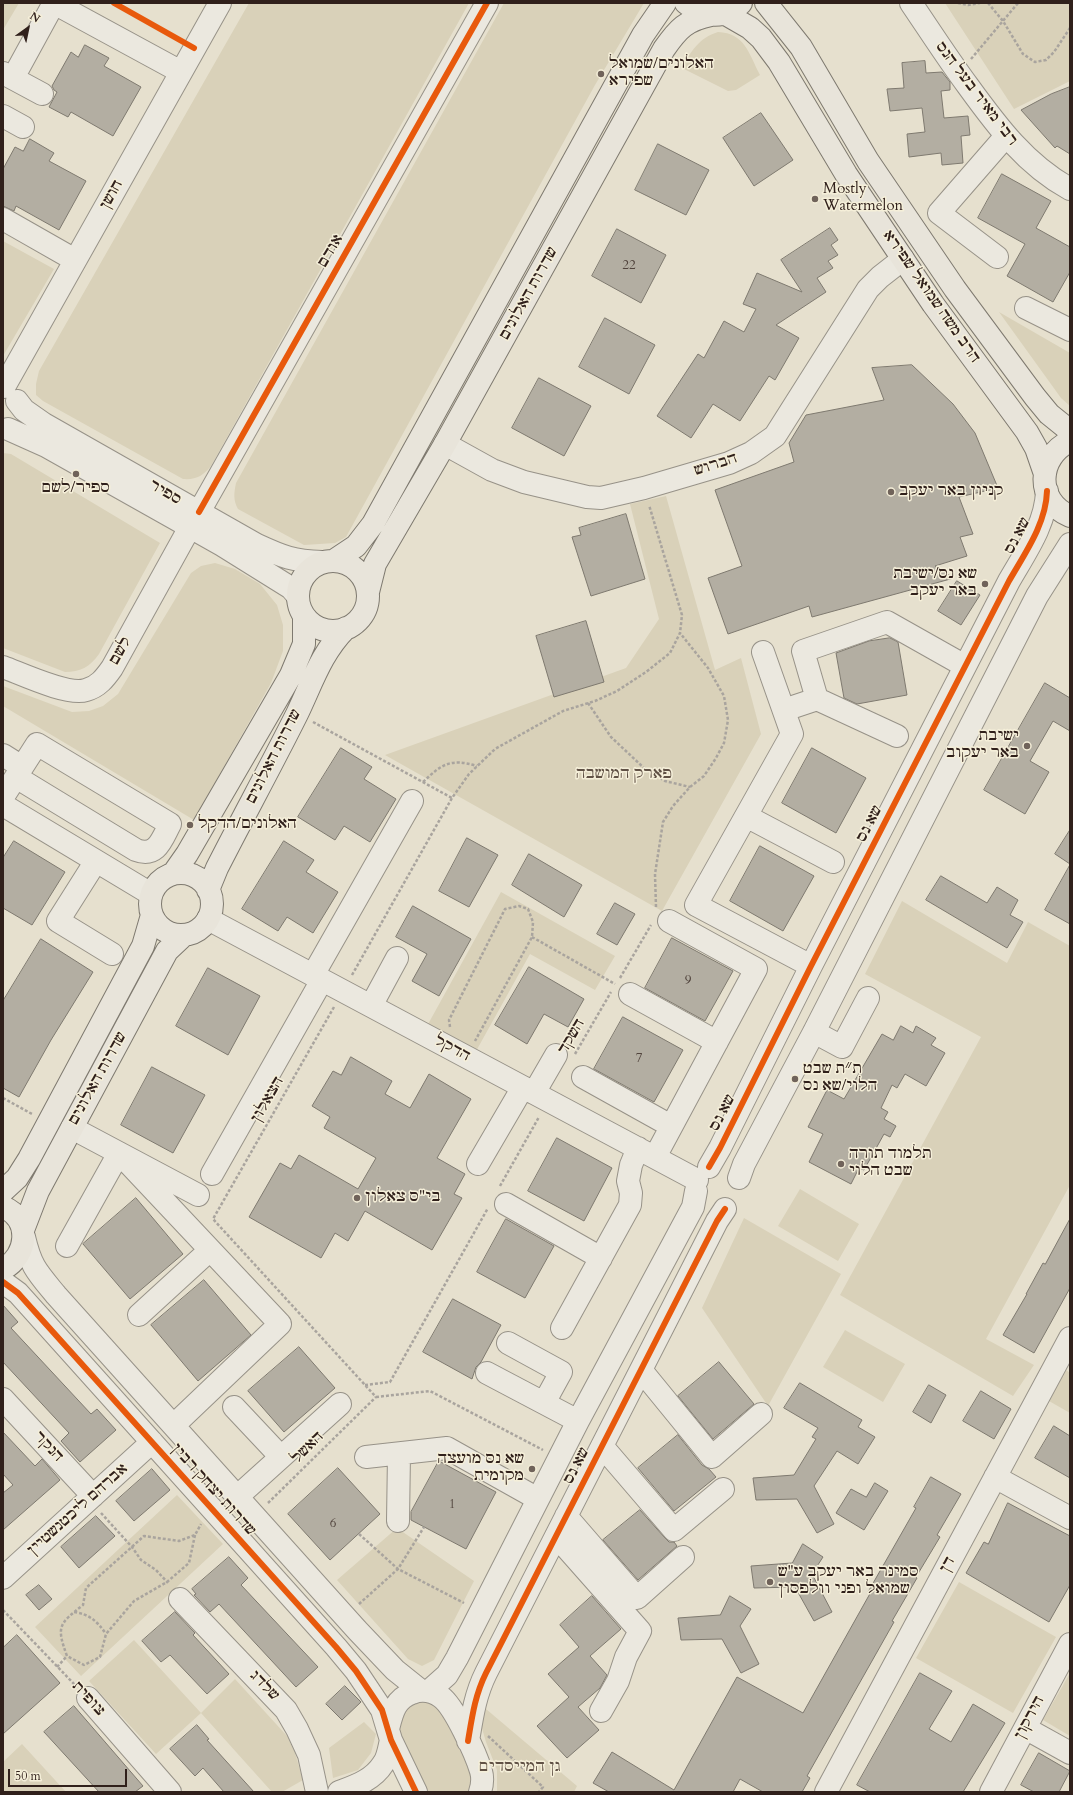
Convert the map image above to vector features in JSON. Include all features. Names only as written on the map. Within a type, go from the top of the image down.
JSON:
[{"type":"main road","name":"שדרות האלונים","points":[[329,561],[356,546],[373,524],[643,35],[665,3]]},
{"type":"main road","name":"הרב משה שמואל שפירא","points":[[686,3],[698,11],[725,10],[761,38],[779,62],[846,174],[933,304],[1017,417],[1036,448],[1054,504],[1070,516]]},
{"type":"main road","name":"הרב משה שמואל שפירא","points":[[766,3],[800,47],[868,161],[955,289],[1035,397],[1049,414],[1070,431]]},
{"type":"main road","name":"שדרות האלונים","points":[[368,592],[375,564],[445,444],[664,49],[674,33],[685,24],[696,18],[725,10]]},
{"type":"main road","points":[[1046,482],[1046,466],[1053,453],[1058,448],[1070,441]]},
{"type":"main road","points":[[329,561],[345,562],[354,567],[366,582],[368,592],[367,603],[363,614],[356,622],[346,628],[335,631],[324,630],[313,625],[304,617],[299,606],[297,595],[299,584],[304,574],[312,567],[329,561]]},
{"type":"main road","name":"שדרות האלונים","points":[[173,874],[187,854],[291,675],[304,644],[304,617]]},
{"type":"main road","name":"שדרות האלונים","points":[[208,890],[217,868],[297,713],[325,653],[334,640],[346,628]]},
{"type":"main road","points":[[173,874],[184,874],[194,876],[202,882],[208,890],[211,900],[211,910],[208,919],[202,927],[184,935],[174,934],[164,930],[157,924],[151,905],[160,882],[173,874]]},
{"type":"main road","name":"שדרות האלונים","points":[[3,1191],[17,1178],[143,946],[151,905]]},
{"type":"main road","name":"שדרות האלונים","points":[[3,1269],[10,1265],[18,1257],[22,1248],[23,1234],[38,1191],[166,951],[184,935]]},
{"type":"main road","points":[[3,1207],[13,1214],[19,1221],[23,1234]]},
{"type":"street","points":[[42,94],[8,75],[54,3],[181,72]]},
{"type":"street","name":"חושן","points":[[8,392],[75,260],[220,3]]},
{"type":"street","name":"אודם","points":[[194,520],[486,3]]},
{"type":"street","name":"רבי מאיר בעל הנס","points":[[911,3],[959,73],[1006,136],[1032,163],[1052,179],[1070,189]]},
{"type":"street","points":[[3,116],[23,127]]},
{"type":"street","points":[[997,257],[939,213],[1006,136]]},
{"type":"street","points":[[3,219],[75,260]]},
{"type":"street","name":"הברוש","points":[[445,444],[492,470],[524,482],[587,497],[601,498],[644,488],[729,462],[751,453],[775,436],[868,289],[880,277],[903,259]]},
{"type":"street","points":[[1026,308],[1070,330]]},
{"type":"street","points":[[6,431],[18,417],[8,392]]},
{"type":"street","name":"ספיר","points":[[8,392],[24,410],[194,520],[222,545],[291,588],[297,595]]},
{"type":"street","name":"ספיר","points":[[6,431],[46,446],[194,520],[276,554],[300,561],[329,561]]},
{"type":"street","name":"שא נס","points":[[339,1792],[361,1783],[374,1774],[384,1764],[390,1734],[392,1713],[398,1702],[406,1695],[424,1691],[447,1675],[578,1421],[693,1208],[701,1179],[720,1148],[1041,520],[1046,506],[1046,482]]},
{"type":"street","name":"לשם","points":[[3,667],[73,692],[86,691],[98,684],[112,668],[194,520]]},
{"type":"street","points":[[739,1178],[735,1172],[723,1165],[716,1165],[701,1179],[704,1204],[710,1208],[725,1209],[737,1200],[740,1193],[739,1178],[748,1157],[814,1032],[1038,596],[1070,544]]},
{"type":"street","points":[[817,699],[803,651],[887,622],[966,666]]},
{"type":"street","points":[[763,652],[792,734],[696,906],[812,966]]},
{"type":"street","points":[[784,710],[817,699],[898,736]]},
{"type":"street","points":[[3,755],[19,772],[136,850],[144,853],[149,852],[158,846],[170,824],[37,744],[19,772],[6,811],[96,861],[151,905]]},
{"type":"street","points":[[212,1174],[412,801]]},
{"type":"street","points":[[746,816],[833,862]]},
{"type":"street","points":[[96,861],[58,921],[112,954]]},
{"type":"street","points":[[562,1328],[630,1205],[631,1193],[628,1181],[630,1165],[646,1152],[671,1126],[756,969],[659,917]]},
{"type":"street","name":"הדקל","points":[[208,919],[646,1152],[701,1179]]},
{"type":"street","points":[[371,1006],[397,958]]},
{"type":"street","points":[[623,989],[717,1042]]},
{"type":"street","points":[[814,1032],[842,1047],[868,998]]},
{"type":"street","points":[[478,1164],[535,1093],[570,1064],[671,1126]]},
{"type":"street","points":[[72,1128],[198,1195]]},
{"type":"street","points":[[67,1246],[119,1153]]},
{"type":"street","points":[[119,1153],[280,1324],[174,1425]]},
{"type":"street","points":[[498,1199],[601,1258]]},
{"type":"street","name":"שא נס","points":[[470,1731],[473,1706],[481,1683],[717,1221],[725,1209]]},
{"type":"street","name":"שדרות יצחק רבין","points":[[23,1234],[30,1260],[35,1270],[345,1617],[395,1670],[424,1691],[441,1697],[470,1731],[482,1772],[482,1785],[480,1792]]},
{"type":"street","points":[[140,1315],[210,1250]]},
{"type":"street","name":"שדרות יצחק רבין","points":[[3,1282],[18,1293],[356,1671],[382,1710],[390,1734],[416,1792]]},
{"type":"street","name":"דן","points":[[826,1792],[1070,1338]]},
{"type":"street","points":[[508,1343],[561,1372],[544,1403]]},
{"type":"street","points":[[641,1370],[712,1457],[761,1414]]},
{"type":"street","points":[[487,1372],[578,1421]]},
{"type":"street","name":"הנקר","points":[[3,1399],[91,1498]]},
{"type":"street","points":[[238,1496],[340,1404]]},
{"type":"street","points":[[234,1407],[281,1457]]},
{"type":"street","name":"אברהם ליכטנשטיין","points":[[3,1578],[152,1442]]},
{"type":"street","points":[[602,1446],[674,1530],[723,1489]]},
{"type":"street","points":[[366,1457],[447,1448],[538,1499]]},
{"type":"street","points":[[398,1521],[399,1454]]},
{"type":"street","points":[[995,1477],[1070,1518]]},
{"type":"street","points":[[566,1516],[637,1598],[683,1557]]},
{"type":"street","points":[[556,1536],[640,1631],[626,1657],[618,1681],[601,1711]]},
{"type":"street","name":"שלדג","points":[[174,1591],[286,1710],[309,1755],[317,1792]]},
{"type":"street","name":"הירקון","points":[[991,1792],[1070,1644]]},
{"type":"street","name":"צופית","points":[[88,1698],[170,1792]]},
{"type":"street","points":[[1025,1728],[1070,1753]]},
{"type":"path","points":[[958,3],[968,6],[980,3]]},
{"type":"path","points":[[988,3],[1003,21],[1023,54],[1035,62],[1046,60],[1070,28]]},
{"type":"path","points":[[959,73],[1018,3]]},
{"type":"path","points":[[644,488],[682,615],[680,633],[708,668],[724,696],[728,720],[724,743],[716,758],[704,776],[690,787],[673,806],[663,822],[655,874],[659,917]]},
{"type":"path","points":[[588,704],[611,737],[644,768],[665,781],[690,787]]},
{"type":"path","points":[[297,713],[452,798]]},
{"type":"path","points":[[423,782],[438,768],[450,762],[462,762],[477,766]]},
{"type":"path","points":[[450,1031],[449,1020],[505,909],[519,906],[528,909],[533,922],[532,937],[473,1045]]},
{"type":"path","points":[[532,937],[623,989]]},
{"type":"path","points":[[365,1384],[390,1382],[498,1199],[535,1093]]},
{"type":"path","points":[[3,1098],[48,1123]]},
{"type":"path","points":[[365,1384],[376,1397],[430,1392],[559,1458]]},
{"type":"path","points":[[91,1498],[141,1560],[156,1570],[174,1591]]},
{"type":"path","points":[[195,1535],[179,1541],[144,1536],[86,1588],[83,1604],[64,1620],[60,1637],[67,1656],[84,1666],[100,1657],[106,1634],[134,1601],[174,1591],[189,1563],[195,1535],[210,1506]]},
{"type":"path","points":[[345,1617],[398,1569],[424,1527]]},
{"type":"path","points":[[359,1534],[398,1569],[481,1611]]},
{"type":"path","points":[[74,1612],[85,1614],[98,1622],[106,1634]]},
{"type":"path","points":[[57,1666],[67,1656]]},
{"type":"path","points":[[470,1731],[543,1788],[539,1792]]},
{"type":"green space","points":[[3,3],[19,3],[3,30]]},
{"type":"green space","points":[[249,3],[469,3],[211,466],[199,477],[183,479],[43,401],[36,395],[36,384],[39,371]]},
{"type":"green space","points":[[504,3],[644,3],[595,85],[346,537],[335,543],[304,545],[238,509],[234,496],[236,483]]},
{"type":"green space","points":[[945,3],[1070,3],[1070,81],[1014,109]]},
{"type":"green space","points":[[718,32],[727,33],[734,36],[745,46],[760,75],[736,90],[728,91],[682,68],[696,46],[706,38]]},
{"type":"green space","points":[[3,241],[54,269],[3,356]]},
{"type":"green space","points":[[999,312],[1070,353],[1070,406],[1061,398]]},
{"type":"green space","points":[[3,453],[11,454],[160,543],[99,654],[92,662],[80,670],[65,672],[3,648]]},
{"type":"green space","name":"פארק המושבה","points":[[666,496],[715,670],[741,658],[761,734],[662,911],[385,755],[626,668],[659,619],[630,504]]},
{"type":"green space","points":[[215,563],[235,569],[260,584],[277,605],[283,625],[283,651],[271,683],[194,820],[3,706],[3,686],[72,712],[89,711],[103,706],[118,694],[191,573],[201,566]]},
{"type":"green space","points":[[501,892],[615,956],[595,990],[530,954],[475,1053],[427,1026]]},
{"type":"green space","points":[[902,901],[1007,963],[1028,922],[1070,946],[1070,1185],[986,1339],[1034,1365],[1013,1396],[840,1295],[981,1037],[865,974]]},
{"type":"green space","points":[[800,1189],[859,1224],[838,1261],[778,1226]]},
{"type":"green space","points":[[744,1218],[841,1274],[768,1406],[702,1308]]},
{"type":"green space","points":[[845,1330],[905,1364],[883,1402],[823,1367]]},
{"type":"green space","points":[[1066,1370],[1070,1373],[1070,1413],[1049,1401]]},
{"type":"green space","points":[[177,1495],[223,1544],[81,1676],[35,1627]]},
{"type":"green space","points":[[397,1528],[474,1581],[434,1660],[422,1666],[408,1659],[337,1580]]},
{"type":"green space","points":[[959,1582],[1056,1637],[1013,1713],[916,1658]]},
{"type":"green space","points":[[134,1640],[201,1713],[156,1754],[89,1681]]},
{"type":"green space","points":[[1070,1673],[1070,1736],[1043,1720]]},
{"type":"green space","points":[[235,1679],[287,1736],[295,1753],[303,1780],[282,1792],[272,1792],[201,1713]]},
{"type":"green space","points":[[420,1696],[444,1711],[473,1772],[470,1792],[425,1792],[397,1736],[399,1713]]},
{"type":"green space","name":"גן המייסדים","points":[[486,1709],[577,1786],[574,1792],[497,1792],[497,1770],[481,1725]]},
{"type":"green space","points":[[364,1722],[376,1734],[371,1753],[358,1770],[333,1778],[329,1748]]},
{"type":"green space","points":[[22,1744],[66,1792],[3,1792],[3,1762]]},
{"type":"building","points":[[85,45],[109,58],[104,66],[141,87],[113,136],[71,112],[68,117],[49,107],[57,92],[52,86],[71,52],[78,57]]},
{"type":"building","points":[[925,61],[926,73],[942,72],[950,82],[950,90],[941,91],[944,118],[968,116],[970,135],[961,136],[963,163],[942,165],[941,153],[909,157],[907,134],[925,132],[922,108],[890,111],[887,89],[904,88],[902,63]]},
{"type":"building","points":[[1070,87],[1070,154],[1057,146],[1055,148],[1021,110],[1051,94]]},
{"type":"building","points":[[761,113],[793,160],[754,186],[723,138]]},
{"type":"building","points":[[30,139],[54,153],[49,161],[86,181],[59,230],[16,206],[14,211],[3,206],[3,169],[15,147],[23,151]]},
{"type":"building","points":[[658,144],[709,170],[686,215],[635,190]]},
{"type":"building","points":[[1002,174],[1051,201],[1036,228],[1070,247],[1070,272],[1053,302],[1007,276],[1025,244],[978,218]]},
{"type":"building","points":[[830,228],[838,240],[831,245],[838,255],[828,261],[833,268],[817,278],[826,292],[776,325],[799,338],[775,380],[769,376],[740,421],[713,404],[691,438],[657,416],[698,354],[704,358],[724,321],[744,332],[756,309],[743,304],[757,273],[802,292],[781,260]]},
{"type":"building","points":[[617,229],[666,255],[641,303],[592,276]]},
{"type":"building","points":[[605,318],[655,345],[629,394],[579,367]]},
{"type":"building","name":"קניון באר יעקב","points":[[912,365],[953,404],[975,433],[998,488],[959,497],[973,534],[960,537],[967,556],[935,566],[954,578],[812,617],[809,606],[728,634],[708,578],[742,566],[715,490],[794,462],[789,443],[806,415],[884,400],[872,368]]},
{"type":"building","points":[[539,378],[591,406],[564,456],[512,428]]},
{"type":"building","points":[[626,514],[645,579],[591,596],[572,537],[581,535],[579,528]]},
{"type":"building","points":[[957,581],[980,595],[961,625],[938,611]]},
{"type":"building","points":[[586,621],[604,682],[554,697],[536,636]]},
{"type":"building","points":[[890,638],[898,642],[907,695],[857,704],[844,698],[836,653],[869,641]]},
{"type":"building","points":[[1045,683],[1070,698],[1070,731],[1053,721],[1030,761],[1049,772],[1025,814],[984,790]]},
{"type":"building","points":[[341,748],[372,767],[364,779],[396,799],[370,842],[344,826],[335,840],[298,817]]},
{"type":"building","points":[[812,748],[866,778],[836,833],[782,803]]},
{"type":"building","points":[[1070,830],[1070,864],[1055,854]]},
{"type":"building","points":[[467,838],[498,855],[469,907],[439,891]]},
{"type":"building","points":[[14,841],[65,872],[32,925],[3,908],[3,858]]},
{"type":"building","points":[[284,841],[314,860],[306,872],[338,892],[313,933],[287,917],[278,931],[242,909]]},
{"type":"building","points":[[760,846],[814,876],[783,931],[730,901]]},
{"type":"building","points":[[529,854],[582,885],[564,917],[512,885]]},
{"type":"building","points":[[1070,865],[1070,924],[1045,910]]},
{"type":"building","points":[[941,876],[987,903],[997,887],[1018,900],[1010,915],[1023,922],[1007,948],[926,900]]},
{"type":"building","points":[[615,903],[635,914],[617,945],[597,934]]},
{"type":"building","points":[[413,906],[471,939],[439,996],[412,981],[427,954],[396,937]]},
{"type":"building","points":[[672,938],[733,971],[705,1021],[645,988]]},
{"type":"building","points":[[41,939],[93,972],[51,1040],[19,1097],[3,1088],[3,1001]]},
{"type":"building","points":[[529,967],[584,999],[568,1027],[544,1014],[527,1044],[495,1025]]},
{"type":"building","points":[[208,968],[260,996],[228,1055],[176,1026]]},
{"type":"building","points":[[623,1017],[683,1050],[654,1102],[594,1069]]},
{"type":"building","points":[[901,1026],[913,1033],[916,1026],[936,1038],[931,1045],[945,1053],[926,1086],[905,1074],[897,1088],[892,1085],[881,1108],[888,1112],[884,1119],[896,1126],[890,1137],[884,1134],[864,1170],[859,1168],[851,1184],[809,1162],[823,1134],[808,1127],[827,1090],[844,1099],[882,1034],[893,1040]]},
{"type":"building","points":[[351,1057],[392,1081],[385,1094],[410,1108],[429,1074],[471,1099],[437,1158],[465,1174],[454,1194],[462,1198],[432,1250],[365,1211],[348,1241],[335,1233],[321,1258],[249,1217],[280,1163],[291,1169],[299,1155],[358,1189],[376,1158],[324,1128],[330,1117],[312,1106],[333,1071],[341,1075]]},
{"type":"building","points":[[152,1067],[205,1095],[173,1153],[121,1125]]},
{"type":"building","points":[[557,1138],[612,1168],[584,1221],[528,1191]]},
{"type":"building","points":[[136,1198],[183,1254],[130,1299],[83,1244]]},
{"type":"building","points":[[506,1219],[554,1246],[525,1298],[477,1272]]},
{"type":"building","points":[[1070,1219],[1070,1288],[1034,1353],[1003,1335],[1043,1263],[1045,1264]]},
{"type":"building","points":[[204,1280],[251,1335],[198,1381],[151,1325]]},
{"type":"building","points":[[453,1299],[501,1325],[481,1362],[476,1367],[472,1379],[423,1352]]},
{"type":"building","points":[[3,1305],[18,1322],[11,1328],[91,1414],[97,1409],[116,1430],[80,1462],[61,1441],[69,1433],[3,1362]]},
{"type":"building","points":[[299,1347],[335,1388],[284,1432],[248,1391]]},
{"type":"building","points":[[719,1362],[754,1404],[713,1439],[678,1396]]},
{"type":"building","points":[[800,1383],[862,1420],[858,1427],[875,1437],[858,1464],[837,1451],[814,1486],[834,1524],[817,1533],[797,1499],[756,1500],[753,1478],[794,1475],[816,1439],[812,1437],[818,1428],[784,1408]]},
{"type":"building","points":[[929,1385],[946,1395],[931,1423],[913,1412]]},
{"type":"building","points":[[981,1391],[1011,1409],[994,1439],[963,1421]]},
{"type":"building","points":[[1054,1426],[1070,1436],[1070,1478],[1035,1458]]},
{"type":"building","points":[[3,1432],[35,1466],[42,1459],[60,1480],[3,1530],[3,1493],[13,1485],[3,1474]]},
{"type":"building","points":[[678,1435],[702,1465],[709,1469],[716,1477],[674,1511],[638,1468]]},
{"type":"building","points":[[439,1461],[496,1492],[466,1549],[411,1520],[411,1512]]},
{"type":"building","points":[[338,1468],[380,1514],[330,1560],[288,1514]]},
{"type":"building","points":[[152,1469],[170,1490],[134,1521],[116,1501]]},
{"type":"building","points":[[931,1477],[961,1494],[937,1535],[940,1537],[892,1621],[894,1622],[807,1776],[810,1778],[802,1792],[763,1792],[740,1779],[733,1792],[609,1792],[593,1783],[612,1752],[674,1790],[737,1677],[803,1713],[872,1590],[868,1592],[916,1508],[914,1507]]},
{"type":"building","points":[[875,1483],[888,1491],[864,1530],[836,1513],[851,1489],[866,1497]]},
{"type":"building","points":[[1008,1503],[1070,1536],[1070,1585],[1049,1622],[966,1573],[984,1542],[988,1544]]},
{"type":"building","points":[[640,1510],[669,1542],[674,1542],[677,1546],[638,1580],[603,1540]]},
{"type":"building","points":[[96,1516],[115,1536],[79,1568],[61,1547]]},
{"type":"building","points":[[803,1544],[823,1557],[812,1574],[832,1612],[814,1621],[795,1587],[754,1588],[751,1566],[792,1563]]},
{"type":"building","points":[[229,1557],[248,1578],[241,1585],[318,1667],[296,1687],[219,1604],[210,1612],[194,1595],[196,1594],[192,1589]]},
{"type":"building","points":[[39,1585],[52,1599],[39,1610],[26,1595]]},
{"type":"building","points":[[592,1596],[621,1629],[590,1656],[607,1675],[600,1688],[578,1707],[599,1730],[567,1758],[537,1726],[569,1697],[548,1674],[579,1647],[560,1625]]},
{"type":"building","points":[[730,1596],[751,1609],[740,1626],[759,1664],[741,1673],[722,1639],[681,1640],[678,1618],[720,1615]]},
{"type":"building","points":[[175,1612],[195,1633],[193,1635],[229,1674],[207,1694],[170,1655],[161,1662],[142,1641]]},
{"type":"building","points":[[17,1635],[60,1683],[3,1734],[3,1648]]},
{"type":"building","points":[[920,1673],[952,1691],[929,1729],[951,1742],[973,1704],[1005,1723],[963,1792],[870,1792],[857,1785]]},
{"type":"building","points":[[345,1686],[361,1702],[342,1720],[326,1704]]},
{"type":"building","points":[[74,1706],[143,1786],[135,1792],[99,1792],[44,1732]]},
{"type":"building","points":[[197,1725],[209,1739],[207,1740],[254,1792],[224,1792],[203,1768],[195,1776],[170,1749]]},
{"type":"building","points":[[1039,1753],[1070,1771],[1059,1792],[1034,1792],[1021,1785]]},
{"type":"cycle path","points":[[114,3],[194,48]]},
{"type":"cycle path","points":[[199,512],[487,3]]},
{"type":"cycle path","points":[[709,1167],[1009,581],[1034,538],[1043,515],[1047,491]]},
{"type":"cycle path","points":[[468,1741],[482,1681],[717,1221],[725,1209]]},
{"type":"cycle path","points":[[3,1282],[18,1293],[356,1671],[382,1710],[391,1740],[416,1792]]},
{"type":"place","name":"האלונים/שמואל שפירא","points":[[601,74]]},
{"type":"place","name":"Mostly Watermelon","points":[[815,199]]},
{"type":"place","name":"ספיר/לשם","points":[[76,474]]},
{"type":"place","name":"קניון באר יעקב","points":[[891,492]]},
{"type":"place","name":"שא נס/ישיבת באר יעקב","points":[[985,584]]},
{"type":"place","name":"ישיבת באר יעקוב","points":[[1027,746]]},
{"type":"place","name":"האלונים/הדקל","points":[[190,825]]},
{"type":"place","name":"ת״ת שבט הלוי/שא נס","points":[[795,1079]]},
{"type":"place","name":"תלמוד תורה שבט הלוי","points":[[841,1164]]},
{"type":"place","name":"בי\"ס צאלון","points":[[357,1198]]},
{"type":"place","name":"שא נס מועצה מקומית","points":[[532,1469]]},
{"type":"place","name":"סמינר באר יעקב ע\"ש שמואל ופני וולפסון","points":[[770,1582]]}]
